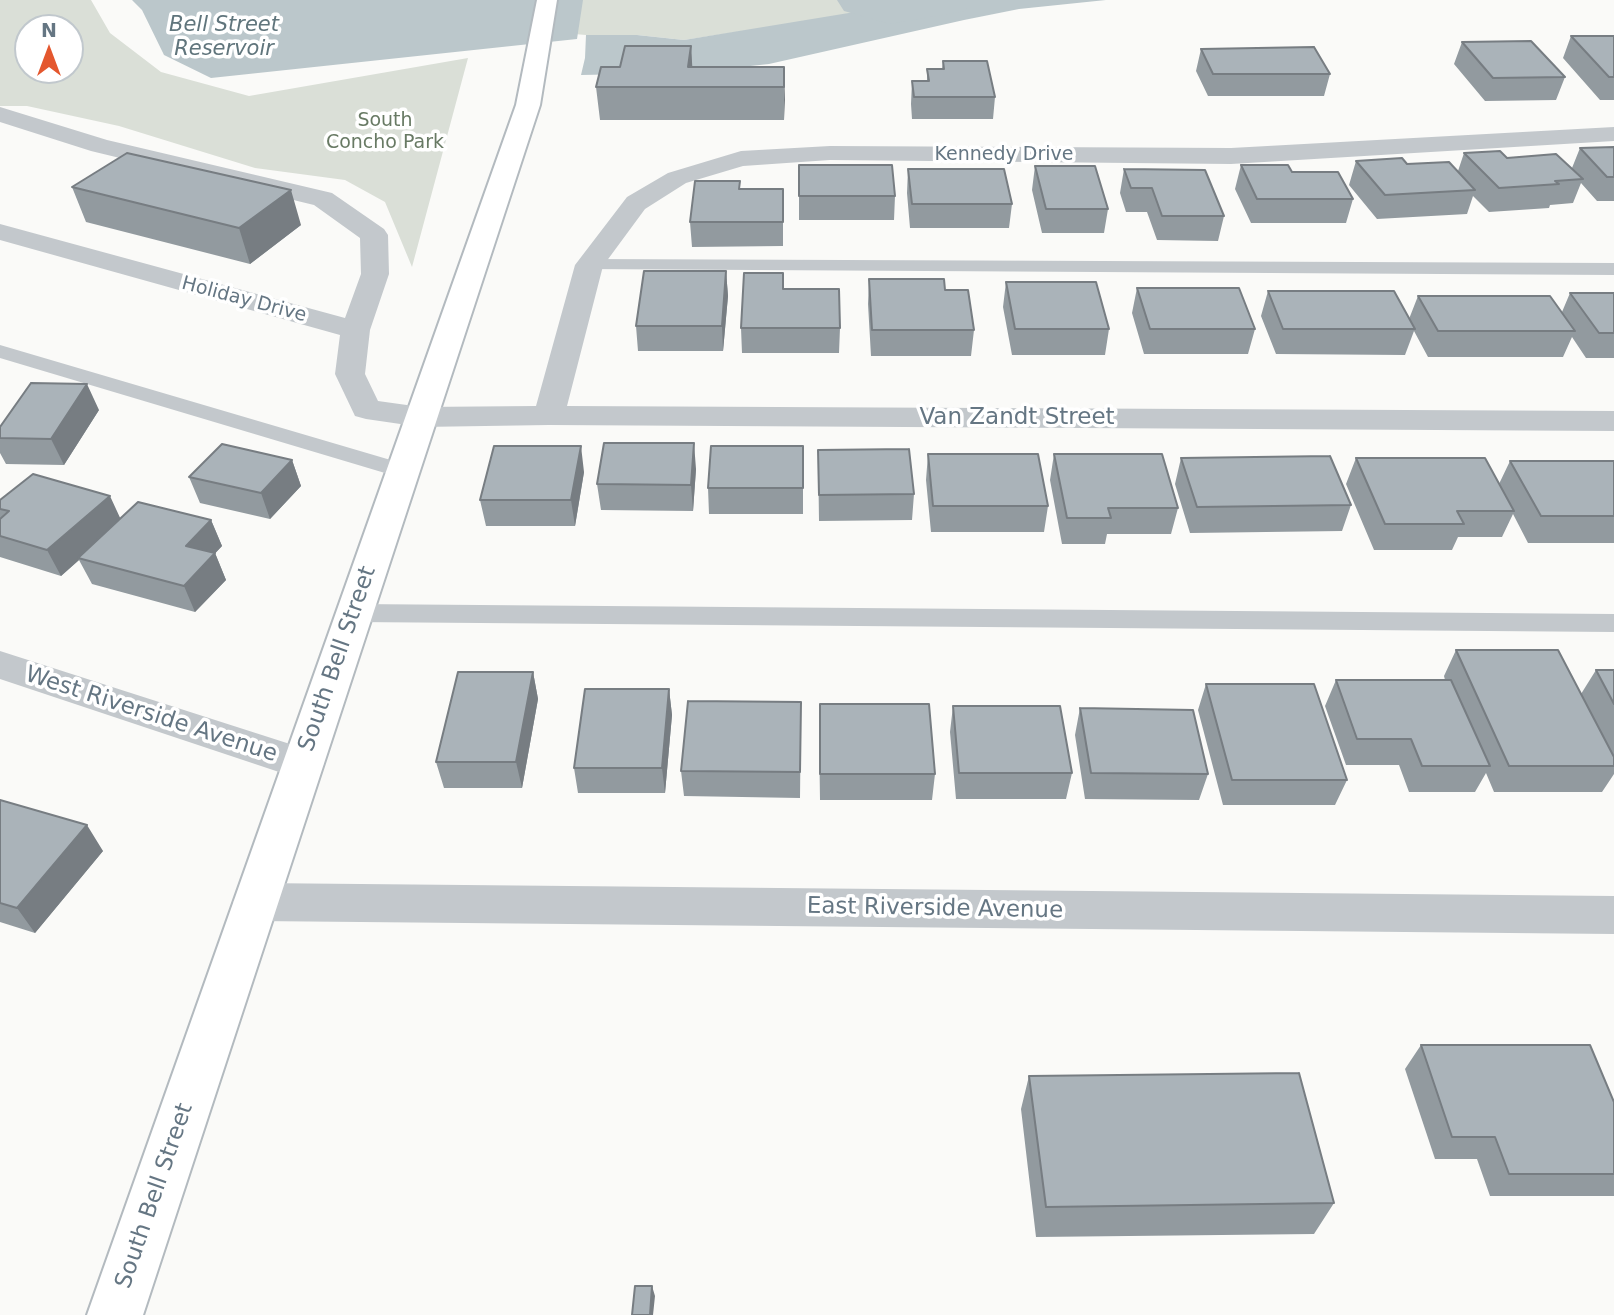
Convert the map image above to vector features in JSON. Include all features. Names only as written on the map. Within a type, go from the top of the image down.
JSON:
[{"type":"main road","name":"South Bell Street","points":[[114,1315],[528,105],[547,0]]},
{"type":"street","points":[[0,114],[100,146],[323,199],[374,235],[375,274],[355,330],[350,374],[366,409],[421,417]]},
{"type":"street","name":"Kennedy Drive","points":[[549,415],[589,265],[636,204],[677,178],[741,159],[830,153],[1231,156],[1614,134]]},
{"type":"street","name":"Holiday Drive","points":[[0,232],[355,330]]},
{"type":"street","name":"Van Zandt Street","points":[[421,417],[549,415],[1614,421]]},
{"type":"street","name":"West Riverside Avenue","points":[[0,666],[303,764]]},
{"type":"street","name":"East Riverside Avenue","points":[[256,902],[1614,915]]},
{"type":"lane","points":[[589,265],[1614,269]]},
{"type":"lane","points":[[0,351],[403,471]]},
{"type":"lane","points":[[354,613],[1614,623]]},
{"type":"green space","name":"South Concho Park","points":[[0,0],[91,0],[110,33],[161,72],[249,96],[468,58],[412,267],[385,202],[345,180],[255,168],[119,126],[27,106],[0,106]]},
{"type":"green space","points":[[511,0],[947,0],[684,40],[502,28]]},
{"type":"water","name":"Bell Street Reservoir","points":[[132,0],[583,0],[577,39],[211,78],[164,55],[142,10]]},
{"type":"water","points":[[928,0],[1106,0],[1019,9],[769,64],[685,73],[581,75],[586,35],[637,35],[684,40]]},
{"type":"building","points":[[1571,36],[1614,36],[1614,77],[1609,77]]},
{"type":"building","points":[[1531,41],[1565,77],[1493,78],[1462,42]]},
{"type":"building","points":[[625,46],[691,46],[688,67],[784,67],[784,87],[596,87],[601,67],[620,67]]},
{"type":"building","points":[[1314,47],[1330,74],[1213,74],[1201,49]]},
{"type":"building","points":[[943,61],[987,61],[995,97],[914,97],[912,81],[929,81],[927,69],[944,69]]},
{"type":"building","points":[[1614,147],[1614,177],[1607,177],[1580,148]]},
{"type":"building","points":[[1500,151],[1507,158],[1556,154],[1583,179],[1555,181],[1559,184],[1499,188],[1464,153]]},
{"type":"building","points":[[127,153],[291,190],[239,228],[72,187]]},
{"type":"building","points":[[1402,158],[1407,164],[1449,162],[1475,190],[1385,195],[1356,161]]},
{"type":"building","points":[[799,165],[892,165],[895,196],[799,196]]},
{"type":"building","points":[[1241,165],[1288,165],[1292,172],[1338,172],[1353,199],[1257,199]]},
{"type":"building","points":[[1035,166],[1095,166],[1108,209],[1046,209]]},
{"type":"building","points":[[908,169],[1004,169],[1012,204],[912,204]]},
{"type":"building","points":[[1124,169],[1205,170],[1224,216],[1162,216],[1152,188],[1131,188]]},
{"type":"building","points":[[695,181],[740,181],[739,189],[783,189],[783,222],[690,222]]},
{"type":"building","points":[[644,271],[726,271],[722,326],[636,326]]},
{"type":"building","points":[[744,273],[783,273],[783,289],[839,289],[840,328],[741,328]]},
{"type":"building","points":[[869,279],[944,279],[945,290],[968,290],[974,330],[872,330]]},
{"type":"building","points":[[1006,282],[1096,282],[1109,329],[1015,329]]},
{"type":"building","points":[[1137,288],[1239,288],[1255,329],[1150,329]]},
{"type":"building","points":[[1268,291],[1394,291],[1415,329],[1283,329]]},
{"type":"building","points":[[1570,293],[1614,293],[1614,333],[1599,333]]},
{"type":"building","points":[[1418,296],[1550,296],[1575,331],[1438,331]]},
{"type":"building","points":[[31,383],[87,384],[51,439],[0,438],[0,427]]},
{"type":"building","points":[[604,443],[694,443],[691,485],[597,484]]},
{"type":"building","points":[[222,444],[292,460],[261,493],[189,477]]},
{"type":"building","points":[[494,446],[581,446],[571,500],[480,500]]},
{"type":"building","points":[[711,446],[803,446],[803,488],[708,488]]},
{"type":"building","points":[[909,449],[914,494],[819,495],[818,450]]},
{"type":"building","points":[[928,454],[1038,454],[1048,506],[933,506]]},
{"type":"building","points":[[1054,454],[1162,454],[1178,508],[1108,508],[1111,518],[1067,518]]},
{"type":"building","points":[[1330,456],[1351,505],[1197,507],[1181,458]]},
{"type":"building","points":[[1356,458],[1485,458],[1514,511],[1457,511],[1464,524],[1385,524]]},
{"type":"building","points":[[1510,461],[1614,461],[1614,516],[1541,516]]},
{"type":"building","points":[[33,474],[110,496],[47,550],[0,536],[0,519],[9,511],[0,509],[0,500]]},
{"type":"building","points":[[138,502],[211,520],[186,546],[215,553],[184,586],[78,558]]},
{"type":"building","points":[[1456,650],[1558,650],[1614,757],[1614,766],[1509,766]]},
{"type":"building","points":[[1596,670],[1614,670],[1614,704]]},
{"type":"building","points":[[458,672],[533,672],[516,762],[436,762]]},
{"type":"building","points":[[1336,680],[1451,680],[1490,766],[1422,766],[1411,739],[1357,739]]},
{"type":"building","points":[[1206,684],[1314,684],[1347,780],[1232,780]]},
{"type":"building","points":[[585,689],[669,689],[662,768],[574,768]]},
{"type":"building","points":[[688,701],[801,702],[800,772],[681,771]]},
{"type":"building","points":[[820,704],[929,704],[935,774],[820,774]]},
{"type":"building","points":[[953,706],[1060,706],[1072,773],[959,773]]},
{"type":"building","points":[[1080,708],[1193,710],[1208,774],[1091,773]]},
{"type":"building","points":[[0,800],[87,825],[17,908],[0,903]]},
{"type":"building","points":[[1421,1045],[1590,1045],[1614,1102],[1614,1174],[1509,1174],[1495,1137],[1452,1137]]},
{"type":"building","points":[[1299,1073],[1334,1203],[1046,1207],[1029,1076]]},
{"type":"building","points":[[635,1286],[652,1286],[650,1315],[632,1315]]},
{"type":"waterway","points":[[862,0],[890,9],[947,0]]}]
